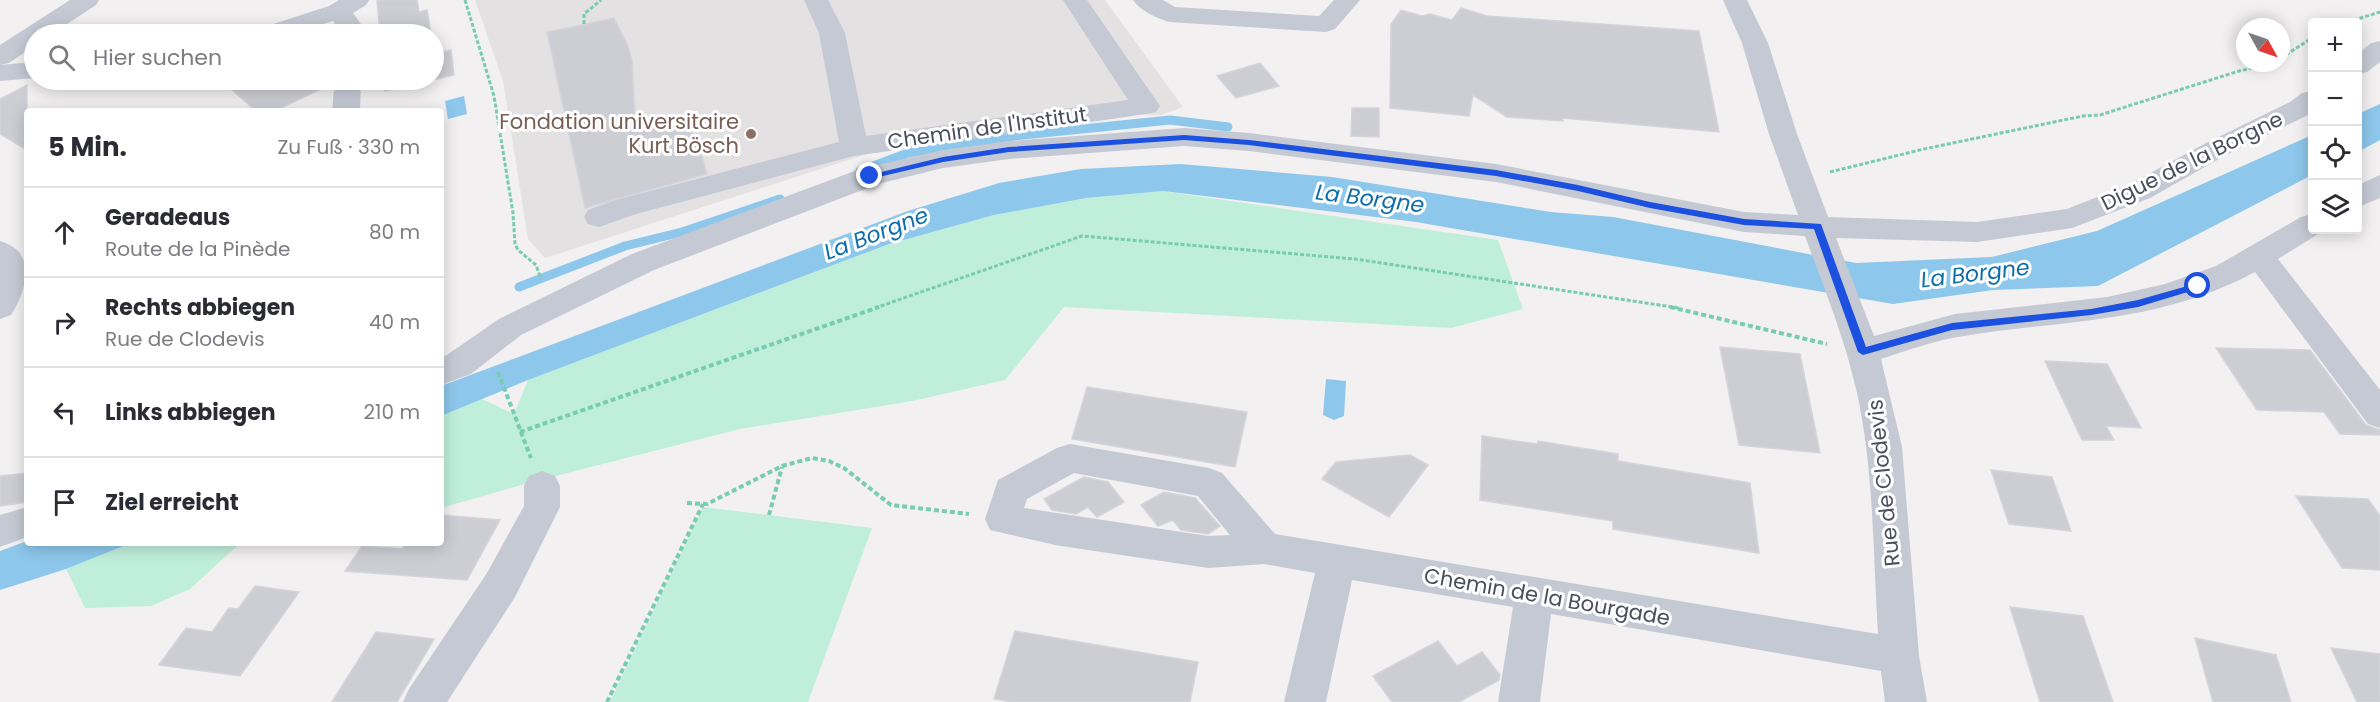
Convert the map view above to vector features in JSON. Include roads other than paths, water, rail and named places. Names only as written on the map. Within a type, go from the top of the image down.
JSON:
[{"type":"street","points":[[51,24],[87,0]]},
{"type":"street","points":[[816,0],[832,33],[854,147]]},
{"type":"street","name":"Chemin de l'Institut","points":[[854,147],[1146,106],[1075,0]]},
{"type":"street","points":[[1145,0],[1169,14],[1326,24],[1348,0]]},
{"type":"street","name":"Rue de Clodevis","points":[[1735,0],[1755,43],[1800,181],[1863,352],[1874,394],[1884,447],[1899,656],[1906,702]]},
{"type":"street","points":[[295,24],[347,5],[350,24]]},
{"type":"street","points":[[2,58],[24,43]]},
{"type":"street","points":[[2362,63],[2380,49]]},
{"type":"street","points":[[2,58],[24,66]]},
{"type":"street","points":[[346,108],[347,90]]},
{"type":"street","name":"Digue de la Borgne","points":[[444,371],[459,365],[510,327],[643,262],[870,176],[943,159],[1009,150],[1184,137],[1249,142],[1496,173],[1744,222],[1819,230],[1977,232],[2073,218],[2140,191],[2308,102]]},
{"type":"street","points":[[693,200],[788,175],[854,147]]},
{"type":"street","points":[[599,217],[627,207],[854,147]]},
{"type":"street","points":[[2362,195],[2380,184]]},
{"type":"street","points":[[1863,352],[1952,327],[2091,312],[2138,303],[2198,286],[2259,256],[2308,227]]},
{"type":"street","points":[[0,252],[8,255],[12,262],[0,307]]},
{"type":"street","points":[[2259,256],[2380,415]]},
{"type":"street","name":"Chemin de la Bourgade","points":[[1264,548],[1209,483],[1070,458],[1011,490],[1003,519],[1055,530],[1208,552],[1264,548],[1534,596],[1899,656]]},
{"type":"street","points":[[423,702],[501,585],[542,507],[542,486]]},
{"type":"street","points":[[0,531],[24,523]]},
{"type":"street","points":[[1305,702],[1337,561]]},
{"type":"street","points":[[1519,702],[1534,596]]},
{"type":"water","points":[[464,96],[467,114],[448,119],[445,101]]},
{"type":"water","points":[[2380,104],[2380,140],[2362,150],[2362,126],[2362,112]]},
{"type":"water","name":"La Borgne","points":[[2308,137],[2308,177],[2098,286],[1993,290],[1893,304],[1416,222],[1163,191],[1086,198],[994,215],[889,244],[528,380],[444,415],[444,385],[908,211],[999,183],[1081,169],[1180,164],[1332,177],[1551,212],[1613,217],[1856,263],[1992,257],[2097,231]]},
{"type":"water","points":[[1326,379],[1346,381],[1344,416],[1334,420],[1323,415]]},
{"type":"water","points":[[24,542],[24,546],[124,546],[66,569],[0,590],[0,551]]},
{"type":"waterway","points":[[860,171],[908,153],[1014,136],[1170,120],[1228,127]]},
{"type":"waterway","points":[[519,287],[625,246],[682,232],[780,199]]},
{"type":"place","name":"Fondation universitaire Kurt Bösch","points":[[751,134]]}]
